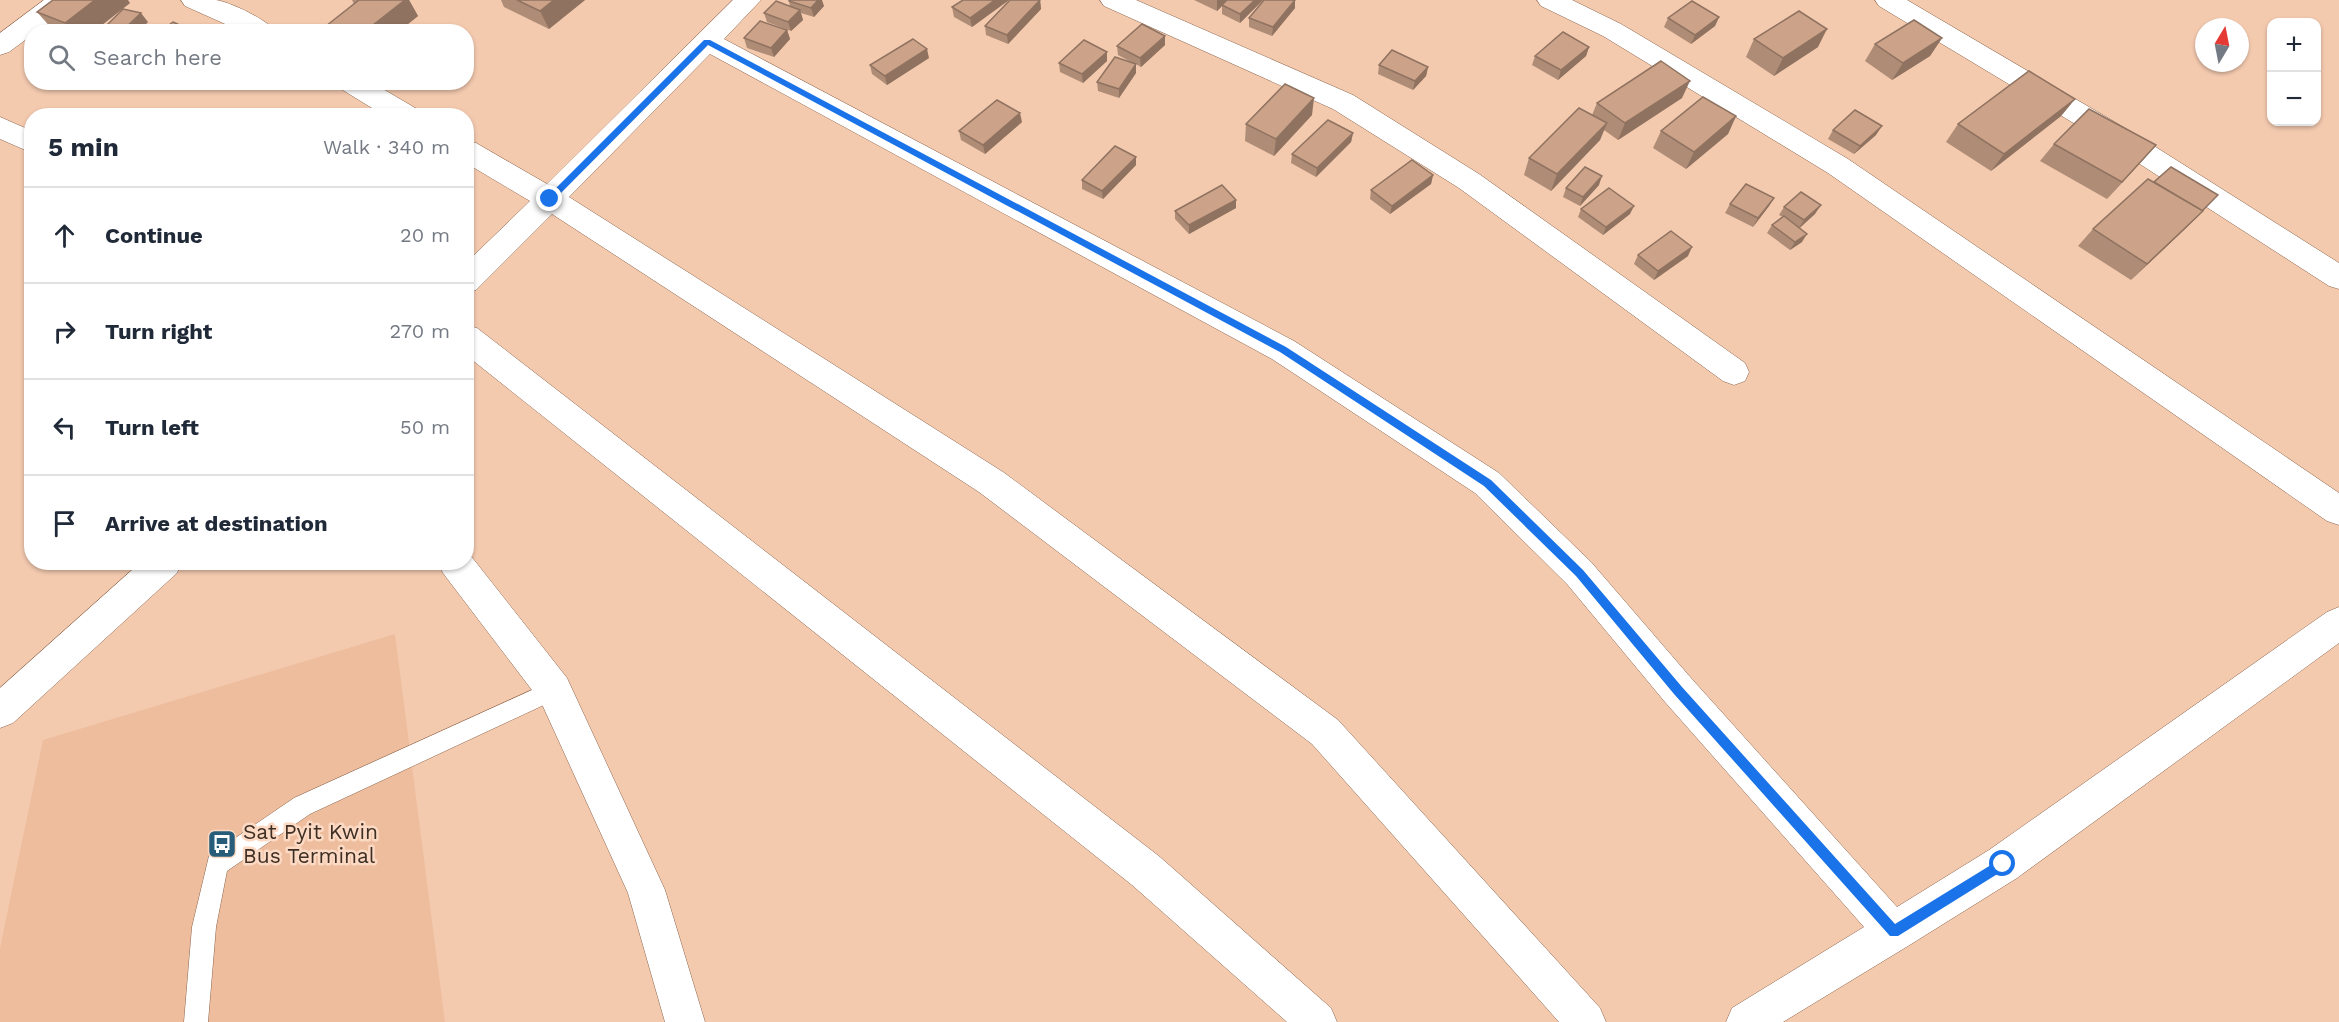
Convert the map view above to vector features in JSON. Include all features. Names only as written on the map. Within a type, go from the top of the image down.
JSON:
[{"type":"street","points":[[29,24],[61,0]]},
{"type":"street","points":[[194,0],[249,24]]},
{"type":"street","points":[[474,274],[748,0]]},
{"type":"street","points":[[1113,0],[1343,102],[1469,181],[1734,372]]},
{"type":"street","points":[[1550,0],[1612,30],[1838,166],[2339,511]]},
{"type":"street","points":[[1888,0],[2125,141],[2339,278]]},
{"type":"street","points":[[0,46],[24,28]]},
{"type":"street","points":[[707,41],[1283,350],[1487,483],[1579,573],[1678,690],[1894,932]]},
{"type":"street","points":[[363,90],[394,108]]},
{"type":"street","points":[[0,127],[24,139]]},
{"type":"street","points":[[474,155],[550,199],[991,482],[1325,732],[1586,1022]]},
{"type":"street","points":[[474,343],[1146,870],[1317,1022]]},
{"type":"street","points":[[0,711],[156,570]]},
{"type":"street","points":[[461,570],[554,690],[646,890],[685,1022]]},
{"type":"street","points":[[1746,1022],[2003,864],[2339,623]]},
{"type":"lane","points":[[196,1022],[204,927],[217,864],[302,806],[554,690]]},
{"type":"shaded area","name":"Sat Pyit Kwin Bus Terminal","points":[[395,634],[445,1022],[0,1022],[0,948],[43,740]]},
{"type":"building","points":[[53,0],[95,0],[65,23],[37,12]]},
{"type":"building","points":[[359,0],[405,0],[374,24],[329,24]]},
{"type":"building","points":[[517,0],[554,0],[540,11]]},
{"type":"building","points":[[789,0],[818,0],[811,8]]},
{"type":"building","points":[[963,0],[995,0],[970,18],[952,7]]},
{"type":"building","points":[[1010,0],[1040,0],[1007,35],[985,26]]},
{"type":"building","points":[[1227,0],[1255,0],[1240,14],[1222,5]]},
{"type":"building","points":[[1264,0],[1295,0],[1273,27],[1249,18]]},
{"type":"building","points":[[776,1],[800,10],[788,22],[764,13]]},
{"type":"building","points":[[1692,1],[1719,17],[1695,35],[1668,18]]},
{"type":"building","points":[[123,9],[141,13],[129,24],[108,24]]},
{"type":"building","points":[[1799,11],[1827,29],[1783,58],[1754,39]]},
{"type":"building","points":[[1914,20],[1942,38],[1903,63],[1875,44]]},
{"type":"building","points":[[760,21],[787,30],[771,48],[744,38]]},
{"type":"building","points":[[1142,24],[1165,36],[1140,58],[1117,46]]},
{"type":"building","points":[[1563,32],[1589,47],[1561,70],[1535,56]]},
{"type":"building","points":[[913,39],[927,49],[885,76],[870,65]]},
{"type":"building","points":[[1084,40],[1107,52],[1082,74],[1059,63]]},
{"type":"building","points":[[1392,50],[1428,67],[1415,81],[1379,65]]},
{"type":"building","points":[[1115,57],[1136,64],[1119,89],[1097,82]]},
{"type":"building","points":[[1661,61],[1690,81],[1625,123],[1597,103]]},
{"type":"building","points":[[2029,71],[2075,99],[2004,154],[1958,124]]},
{"type":"building","points":[[1285,84],[1314,98],[1276,139],[1246,124]]},
{"type":"building","points":[[1703,97],[1736,116],[1694,152],[1661,131]]},
{"type":"building","points":[[997,100],[1020,113],[983,145],[959,131]]},
{"type":"building","points":[[1579,108],[1607,123],[1557,174],[1529,158]]},
{"type":"building","points":[[2089,109],[2156,145],[2122,182],[2054,144]]},
{"type":"building","points":[[1855,110],[1882,126],[1860,146],[1833,130]]},
{"type":"building","points":[[1328,120],[1353,133],[1317,168],[1292,154]]},
{"type":"building","points":[[1115,146],[1136,157],[1102,191],[1082,180]]},
{"type":"building","points":[[1412,160],[1433,175],[1392,206],[1371,190]]},
{"type":"building","points":[[1585,167],[1602,176],[1583,197],[1566,188]]},
{"type":"building","points":[[2171,167],[2218,195],[2202,211],[2154,182]]},
{"type":"building","points":[[2148,179],[2203,211],[2147,264],[2093,229]]},
{"type":"building","points":[[1746,184],[1774,198],[1758,218],[1730,204]]},
{"type":"building","points":[[1222,185],[1236,200],[1189,225],[1175,211]]},
{"type":"building","points":[[1609,188],[1634,206],[1606,227],[1581,209]]},
{"type":"building","points":[[1801,192],[1821,205],[1804,220],[1784,207]]},
{"type":"building","points":[[1784,216],[1807,234],[1795,242],[1772,225]]},
{"type":"building","points":[[1671,231],[1692,247],[1658,271],[1638,255]]},
{"type":"place","name":"Sat Pyit Kwin Bus Terminal","points":[[222,844]]},
{"type":"route","points":[[550,199],[707,41],[1283,350],[1487,483],[1579,573],[1678,690],[1894,932],[2003,864]]}]
